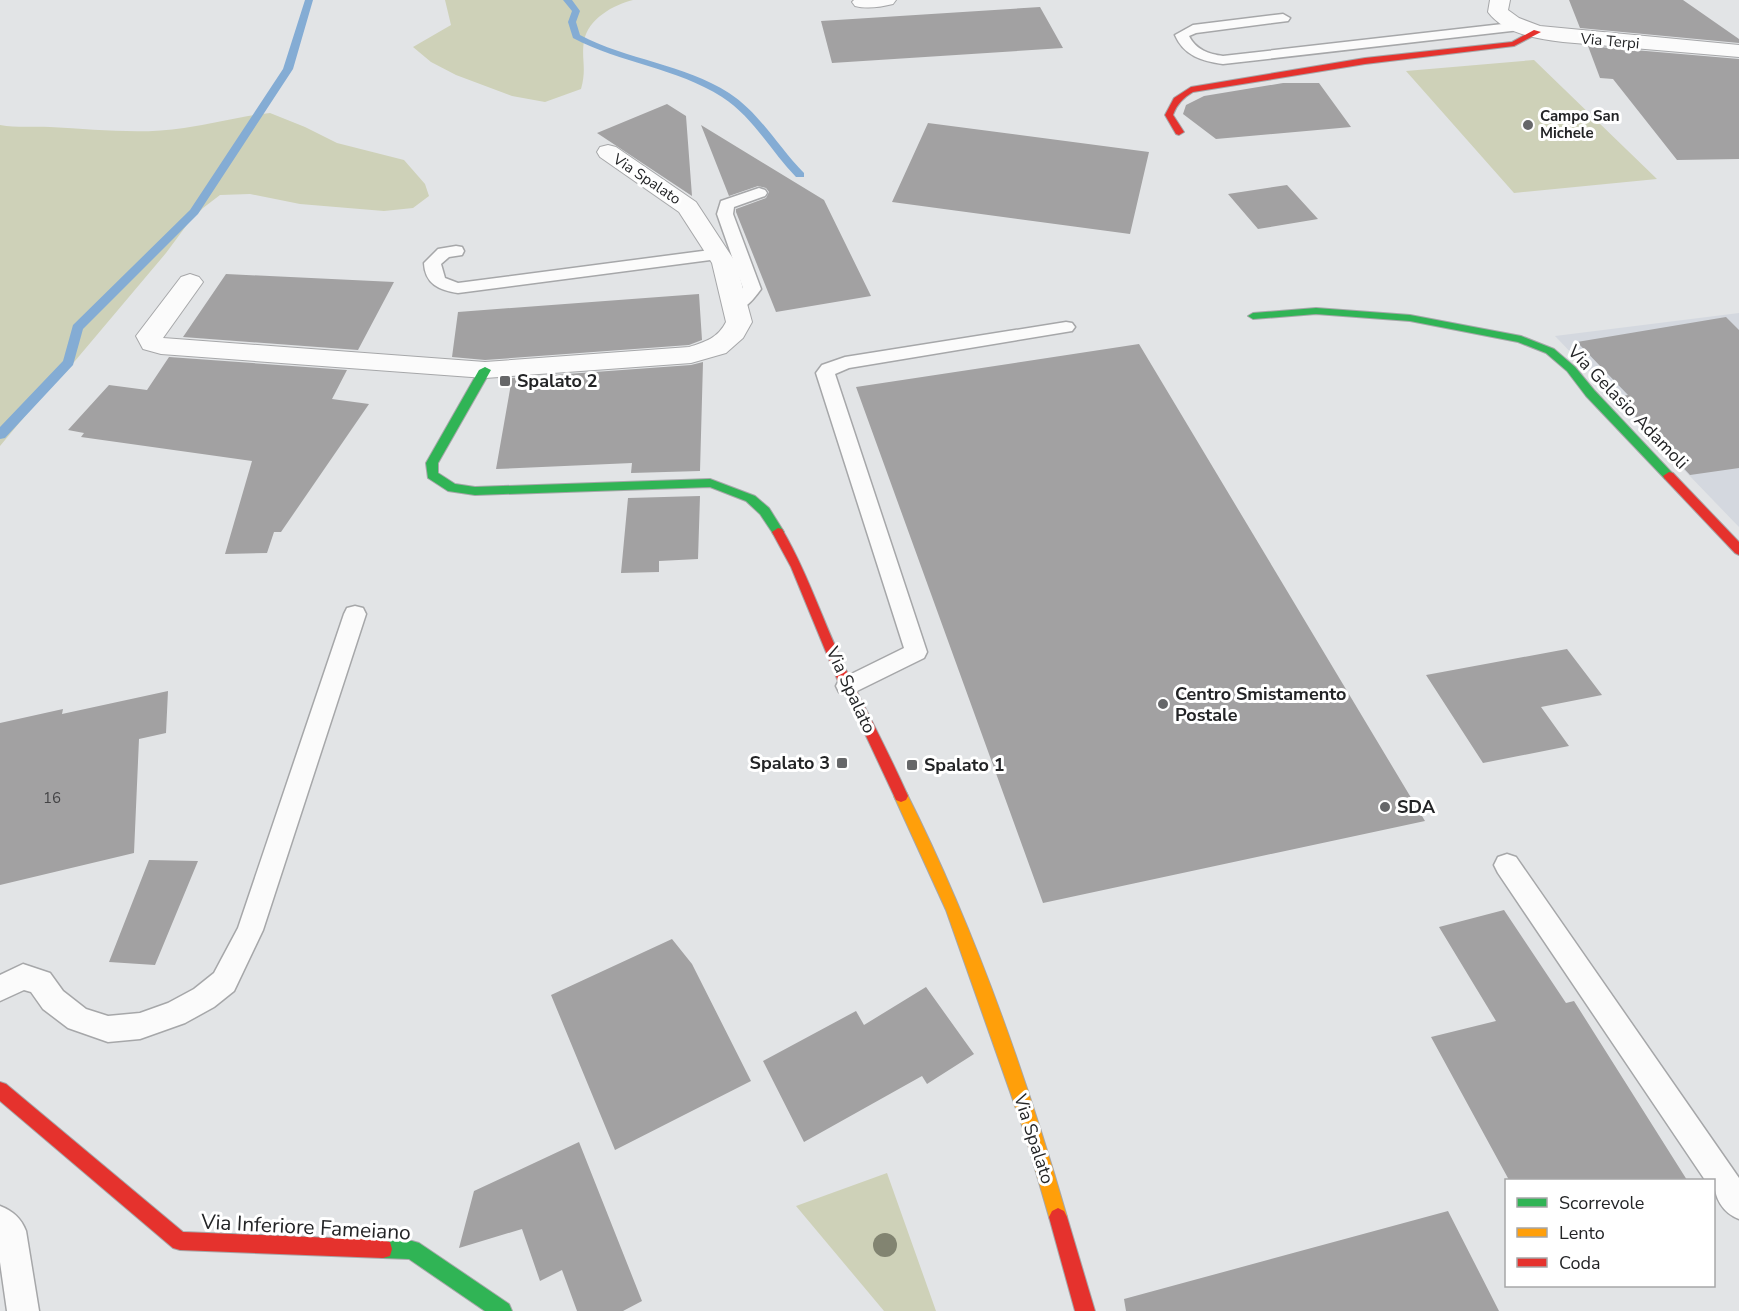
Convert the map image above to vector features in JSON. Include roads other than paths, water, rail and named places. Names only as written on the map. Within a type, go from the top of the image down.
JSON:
[{"type":"street","points":[[862,2],[886,0]]},
{"type":"street","points":[[1179,132],[1169,115],[1171,106],[1176,98],[1191,90],[1365,61],[1514,44],[1528,29],[1506,19],[1498,12],[1495,1]]},
{"type":"street","name":"Via Terpi","points":[[1528,29],[1563,36],[1739,51]]},
{"type":"street","name":"Via Spalato","points":[[190,282],[149,336],[152,342],[161,346],[485,370],[691,355],[717,347],[735,332],[739,321],[724,262],[688,207],[608,152]]},
{"type":"street","name":"Via Gelasio Adamoli","points":[[1253,316],[1316,311],[1410,318],[1521,339],[1550,351],[1571,369],[1590,393],[1739,550]]},
{"type":"street","name":"Via Spalato","points":[[485,370],[432,463],[432,475],[441,485],[456,491],[475,491],[710,483],[746,494],[767,511],[797,567],[847,686],[858,704],[954,910],[1034,1134],[1085,1311]]},
{"type":"street","name":"Via Inferiore Fameiano","points":[[0,1090],[180,1241],[412,1250],[502,1311]]},
{"type":"lane","points":[[1283,18],[1193,29],[1182,35],[1188,46],[1202,55],[1222,60],[1528,29]]},
{"type":"lane","points":[[735,306],[752,289],[725,214],[727,204],[759,193]]},
{"type":"lane","points":[[456,251],[444,253],[432,263],[436,280],[444,287],[458,288],[718,254]]},
{"type":"lane","points":[[847,686],[916,652],[825,373],[845,363],[1066,327]]},
{"type":"lane","points":[[0,988],[23,977],[40,982],[53,1000],[78,1019],[108,1029],[140,1026],[175,1014],[204,998],[224,982],[250,930],[355,614]]},
{"type":"lane","points":[[1506,866],[1739,1204]]},
{"type":"lane","points":[[0,1221],[11,1231],[23,1311]]},
{"type":"waterway","points":[[0,435],[69,362],[77,328],[194,212],[288,69],[309,0]]},
{"type":"waterway","points":[[567,0],[576,11],[572,22],[576,36],[596,47],[683,76],[724,94],[747,112],[775,149],[800,175]]},
{"type":"place","name":"Campo San Michele","points":[[1528,125]]},
{"type":"place","name":"Spalato 2","points":[[505,381]]},
{"type":"place","name":"Centro Smistamento Postale","points":[[1163,704]]},
{"type":"place","name":"Spalato 3","points":[[842,763]]},
{"type":"place","name":"Spalato 1","points":[[912,765]]},
{"type":"place","name":"SDA","points":[[1385,807]]}]
